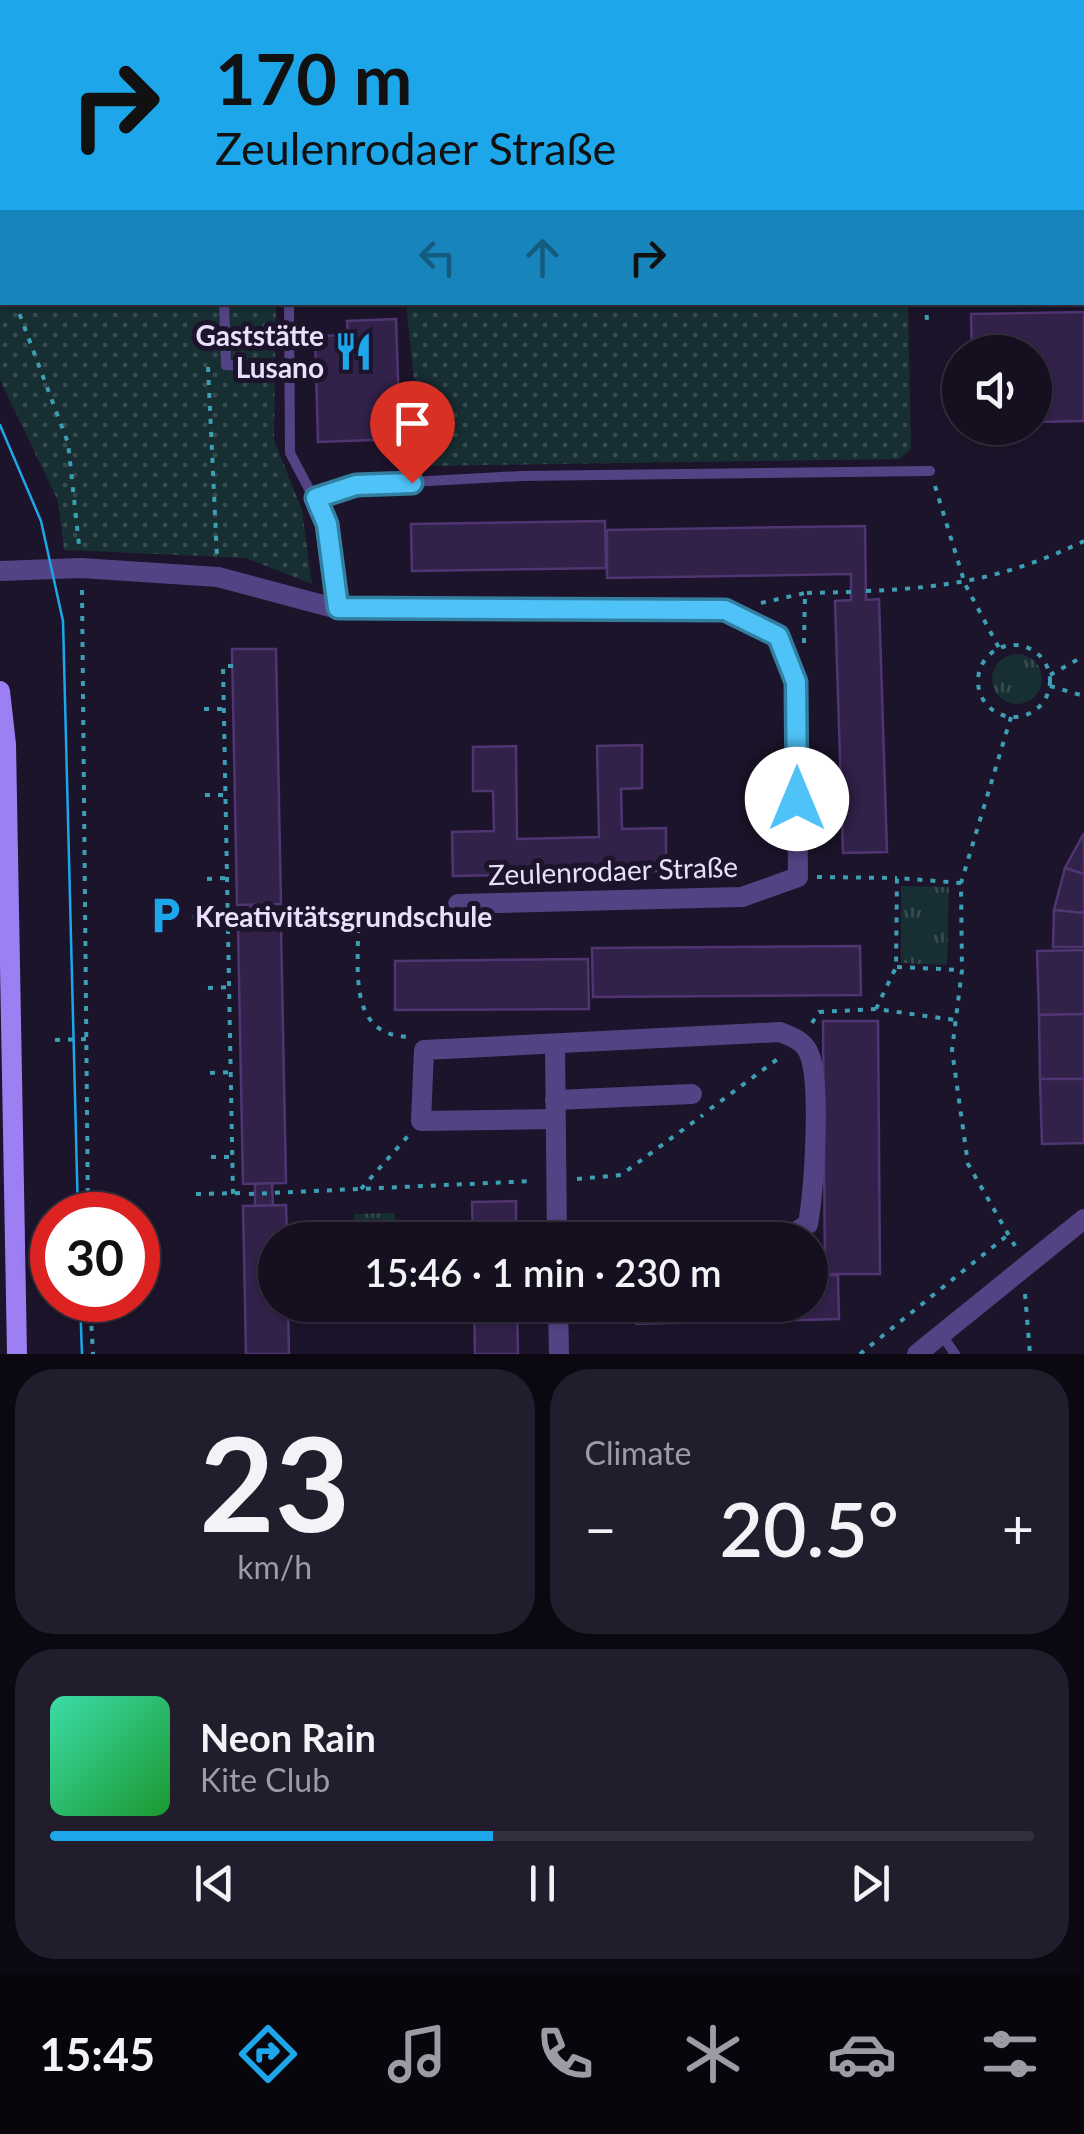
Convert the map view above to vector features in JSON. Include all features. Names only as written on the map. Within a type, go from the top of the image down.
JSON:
[{"type":"main road","points":[[0,690],[6,744],[16,1354]]},
{"type":"street","points":[[0,571],[81,568],[218,577],[338,608],[725,610],[778,636],[796,682],[798,877]]},
{"type":"street","name":"Zeulenrodaer Straße","points":[[458,904],[742,897],[798,877]]},
{"type":"street","points":[[692,1094],[421,1121],[424,1050],[780,1032],[802,1041],[810,1056],[812,1195],[808,1222]]},
{"type":"street","points":[[555,1044],[557,1222]]},
{"type":"street","points":[[917,1354],[1084,1219]]},
{"type":"street","points":[[558,1322],[559,1354]]},
{"type":"lane","points":[[224,305],[226,366],[290,369]]},
{"type":"lane","points":[[289,305],[290,453],[327,524],[338,608]]},
{"type":"lane","points":[[316,498],[356,485],[521,476],[930,471]]},
{"type":"lane","points":[[941,1334],[955,1354]]},
{"type":"path","points":[[16,305],[68,444],[81,568],[88,1192]]},
{"type":"path","points":[[926,305],[927,321]]},
{"type":"path","points":[[208,360],[218,577]]},
{"type":"path","points":[[930,471],[965,584],[999,648]]},
{"type":"path","points":[[866,592],[965,584],[1030,567],[1084,541]]},
{"type":"path","points":[[725,610],[806,593],[851,592]]},
{"type":"path","points":[[806,593],[806,629]]},
{"type":"path","points":[[1027,647],[1043,659],[1050,686],[1034,711],[1011,717],[990,708],[978,680],[986,658],[999,648],[1027,647]]},
{"type":"path","points":[[1050,675],[1084,656]]},
{"type":"path","points":[[233,666],[223,666],[233,1194]]},
{"type":"path","points":[[1050,686],[1084,696]]},
{"type":"path","points":[[204,709],[224,708]]},
{"type":"path","points":[[860,1354],[1009,1234],[968,1164],[952,1050],[962,970],[961,883],[1011,717]]},
{"type":"path","points":[[205,795],[226,794]]},
{"type":"path","points":[[798,877],[961,883]]},
{"type":"path","points":[[206,878],[227,878]]},
{"type":"path","points":[[876,1009],[896,967],[897,878]]},
{"type":"path","points":[[192,917],[436,914],[458,904]]},
{"type":"path","points":[[358,914],[363,1016],[376,1030],[389,1036],[420,1037],[424,1050]]},
{"type":"path","points":[[896,967],[962,970]]},
{"type":"path","points":[[208,988],[229,987]]},
{"type":"path","points":[[249,1194],[621,1175],[802,1041],[818,1012],[876,1009],[956,1020]]},
{"type":"path","points":[[55,1040],[86,1040]]},
{"type":"path","points":[[210,1073],[231,1072]]},
{"type":"path","points":[[361,1189],[421,1121]]},
{"type":"path","points":[[211,1157],[232,1157]]},
{"type":"path","points":[[196,1194],[241,1194]]},
{"type":"path","points":[[91,1322],[92,1354]]},
{"type":"green space","points":[[0,305],[276,305],[274,440],[302,510],[312,584],[246,558],[64,550],[58,501],[0,380]]},
{"type":"green space","points":[[406,305],[908,305],[911,449],[900,459],[423,466]]},
{"type":"green space","points":[[1017,654],[1035,661],[1042,679],[1035,697],[1017,704],[999,697],[992,679],[999,661]]},
{"type":"green space","points":[[901,886],[949,887],[947,965],[901,963]]},
{"type":"green space","points":[[395,1213],[395,1222],[354,1222],[354,1214]]},
{"type":"building","points":[[1084,312],[1084,421],[1052,422],[1052,335],[972,335],[971,314]]},
{"type":"building","points":[[396,319],[400,439],[318,442],[315,336],[348,335],[347,321]]},
{"type":"building","points":[[605,521],[606,568],[412,571],[411,524]]},
{"type":"building","points":[[865,526],[866,600],[879,599],[887,852],[843,853],[835,601],[851,600],[851,574],[607,578],[607,530]]},
{"type":"building","points":[[232,649],[276,649],[281,904],[237,905]]},
{"type":"building","points":[[642,745],[642,788],[621,789],[622,829],[666,828],[666,871],[601,872],[601,882],[515,884],[515,875],[453,876],[452,832],[494,831],[493,791],[473,791],[473,747],[516,746],[517,839],[599,837],[597,746]]},
{"type":"building","points":[[1084,833],[1084,874],[1065,868]]},
{"type":"building","points":[[1065,868],[1084,874],[1084,913],[1054,910]]},
{"type":"building","points":[[267,904],[267,928],[251,928],[250,905]]},
{"type":"building","points":[[1054,910],[1084,913],[1084,947],[1053,947]]},
{"type":"building","points":[[281,927],[286,1183],[243,1184],[238,928]]},
{"type":"building","points":[[860,946],[861,995],[593,997],[592,948]]},
{"type":"building","points":[[1084,950],[1084,1014],[1039,1015],[1037,951]]},
{"type":"building","points":[[588,959],[589,1009],[395,1010],[395,961]]},
{"type":"building","points":[[1084,1014],[1084,1079],[1040,1079],[1039,1015]]},
{"type":"building","points":[[823,1021],[878,1021],[880,1274],[828,1274],[828,1222],[825,1222]]},
{"type":"building","points":[[1040,1079],[1084,1079],[1084,1143],[1042,1144]]},
{"type":"building","points":[[272,1183],[273,1206],[255,1206],[255,1184]]},
{"type":"building","points":[[516,1201],[516,1222],[473,1222],[472,1202]]},
{"type":"building","points":[[286,1205],[286,1222],[258,1222],[258,1322],[288,1322],[289,1354],[246,1354],[243,1206]]},
{"type":"building","points":[[828,1275],[838,1275],[839,1319],[828,1319]]},
{"type":"building","points":[[474,1322],[517,1322],[518,1354],[475,1354]]},
{"type":"building","points":[[636,1322],[717,1322],[636,1324]]},
{"type":"tram line","points":[[0,425],[41,521],[63,621],[77,1192]]},
{"type":"tram line","points":[[81,1322],[82,1354]]},
{"type":"place","name":"Gaststätte Lusano","points":[[354,351]]},
{"type":"place","name":"Kreativitätsgrundschule","points":[[165,916]]},
{"type":"route","points":[[412,483],[356,485],[316,498],[327,524],[338,608],[725,610],[778,636],[796,682],[797,799]]}]
